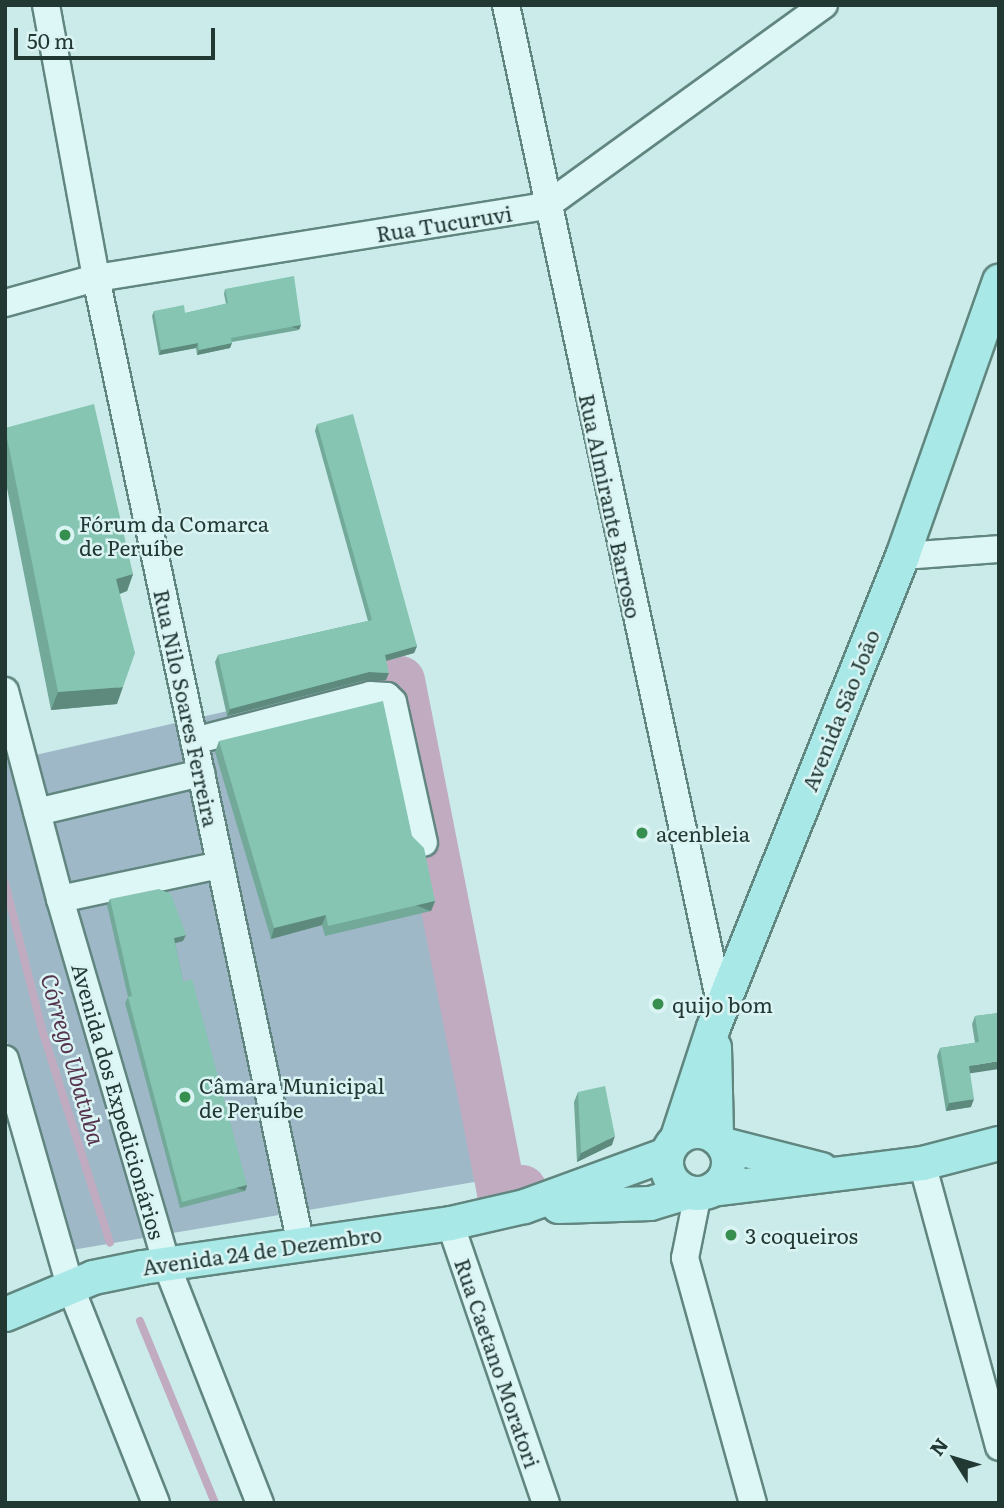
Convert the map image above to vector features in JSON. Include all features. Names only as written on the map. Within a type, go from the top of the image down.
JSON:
[{"type":"main road","name":"Avenida São João","points":[[671,1145],[717,1017],[902,556],[999,281]]},
{"type":"main road","points":[[717,1017],[719,1140],[728,1164],[699,1191],[667,1173],[671,1145],[697,1130],[719,1140]]},
{"type":"main road","name":"Avenida 24 de Dezembro","points":[[719,1140],[844,1175]]},
{"type":"main road","name":"Avenida 24 de Dezembro","points":[[524,1206],[650,1203],[699,1191],[844,1175],[922,1163],[999,1143]]},
{"type":"main road","name":"Avenida 24 de Dezembro","points":[[5,1314],[70,1286],[142,1267],[167,1266],[450,1223],[524,1206],[671,1145]]},
{"type":"street","name":"Rua Nilo Soares Ferreira","points":[[46,5],[96,278],[301,1245]]},
{"type":"street","name":"Rua Almirante Barroso","points":[[506,5],[717,1017]]},
{"type":"street","name":"Rua Tucuruvi","points":[[5,303],[96,278],[546,206],[824,5]]},
{"type":"street","points":[[902,556],[999,549]]},
{"type":"street","name":"Avenida dos Expedicionários","points":[[5,691],[60,899],[167,1266],[260,1503]]},
{"type":"street","points":[[194,741],[370,695],[387,696],[393,702],[424,844]]},
{"type":"street","points":[[37,812],[201,773]]},
{"type":"street","points":[[60,899],[220,865]]},
{"type":"street","points":[[5,1059],[70,1286],[156,1503]]},
{"type":"street","points":[[922,1163],[999,1447]]},
{"type":"street","points":[[699,1191],[685,1258],[753,1503]]},
{"type":"street","name":"Rua Caetano Moratori","points":[[450,1223],[546,1503]]},
{"type":"shaded area","points":[[416,668],[498,1178],[60,1252],[5,1033],[5,762]]},
{"type":"building","points":[[294,276],[301,325],[231,338],[232,343],[199,350],[198,343],[161,350],[154,311],[184,305],[185,313],[228,303],[225,289]]},
{"type":"building","name":"Fórum da Comarca de Peruíbe","points":[[94,404],[133,574],[116,579],[135,653],[123,687],[58,692],[5,428]]},
{"type":"building","points":[[353,414],[417,646],[385,655],[389,673],[369,672],[230,709],[218,655],[372,620],[317,424]]},
{"type":"building","points":[[383,701],[412,836],[424,848],[435,901],[328,926],[326,915],[274,928],[219,741]]},
{"type":"building","name":"Câmara Municipal de Peruíbe","points":[[159,889],[171,894],[186,935],[174,938],[183,982],[192,979],[247,1185],[182,1202],[128,997],[132,996],[110,899]]},
{"type":"building","points":[[999,1013],[999,1061],[969,1066],[974,1099],[949,1103],[940,1048],[979,1042],[975,1016]]},
{"type":"building","points":[[605,1086],[615,1136],[581,1153],[578,1092]]},
{"type":"waterway","points":[[400,680],[501,1192],[522,1189]]},
{"type":"waterway","name":"Córrego Ubatuba","points":[[5,883],[43,1033],[110,1243]]},
{"type":"waterway","name":"Córrego Ubatuba","points":[[140,1321],[215,1503]]},
{"type":"place","name":"Fórum da Comarca de Peruíbe","points":[[65,535]]},
{"type":"place","name":"acenbleia","points":[[642,833]]},
{"type":"place","name":"quijo bom","points":[[658,1004]]},
{"type":"place","name":"Câmara Municipal de Peruíbe","points":[[185,1097]]},
{"type":"place","name":"3 coqueiros","points":[[731,1235]]}]
